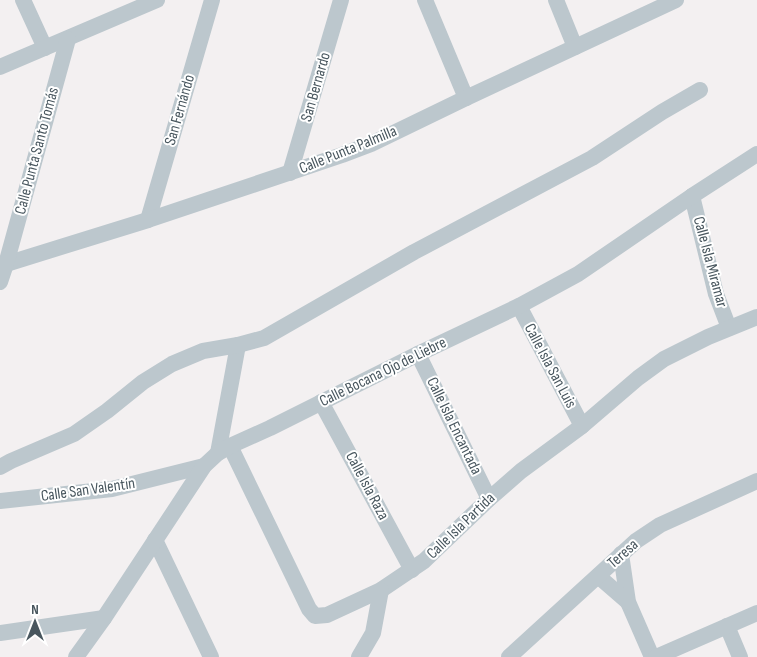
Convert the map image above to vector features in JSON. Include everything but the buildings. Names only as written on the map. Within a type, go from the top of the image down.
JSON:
[{"type":"street","points":[[23,0],[46,48]]},
{"type":"street","points":[[0,67],[157,0]]},
{"type":"street","name":"San Fernándo","points":[[148,220],[212,0]]},
{"type":"street","name":"San Bernardo","points":[[290,173],[341,0]]},
{"type":"street","points":[[425,0],[466,98]]},
{"type":"street","points":[[556,0],[575,46]]},
{"type":"street","name":"Calle Punta Palmilla","points":[[6,264],[148,220],[371,144],[575,46],[676,0]]},
{"type":"street","name":"Calle Punta Santo Tomás","points":[[0,282],[68,39]]},
{"type":"street","points":[[0,467],[74,434],[143,382],[172,364],[203,351],[264,338],[414,252],[592,158],[662,112],[700,90]]},
{"type":"street","name":"Calle Bocana Ojo de Liebre","points":[[76,657],[104,618],[204,466],[224,449],[519,306],[578,274],[757,154]]},
{"type":"street","name":"Calle Isla Miramar","points":[[692,196],[716,294],[729,328]]},
{"type":"street","name":"Calle Isla San Luis","points":[[519,306],[582,426]]},
{"type":"street","name":"Calle Isla Partida","points":[[224,449],[309,609],[316,616],[327,615],[382,590],[424,561],[521,471],[582,426],[638,378],[664,359],[708,337],[757,317]]},
{"type":"street","points":[[224,449],[238,345]]},
{"type":"street","name":"Calle Isla Encantada","points":[[418,354],[489,499]]},
{"type":"street","name":"Calle Isla Raza","points":[[322,402],[412,570]]},
{"type":"street","name":"Calle San Valentín","points":[[0,501],[112,489],[204,466]]},
{"type":"street","name":"Teresa","points":[[509,657],[636,542],[660,525],[757,480]]},
{"type":"street","points":[[155,540],[211,657]]},
{"type":"street","points":[[621,554],[628,602],[652,657]]},
{"type":"street","points":[[598,576],[628,602]]},
{"type":"street","points":[[359,657],[373,633],[382,590]]},
{"type":"street","points":[[656,657],[757,613]]},
{"type":"street","points":[[0,633],[104,618]]},
{"type":"street","points":[[727,626],[740,657]]}]
